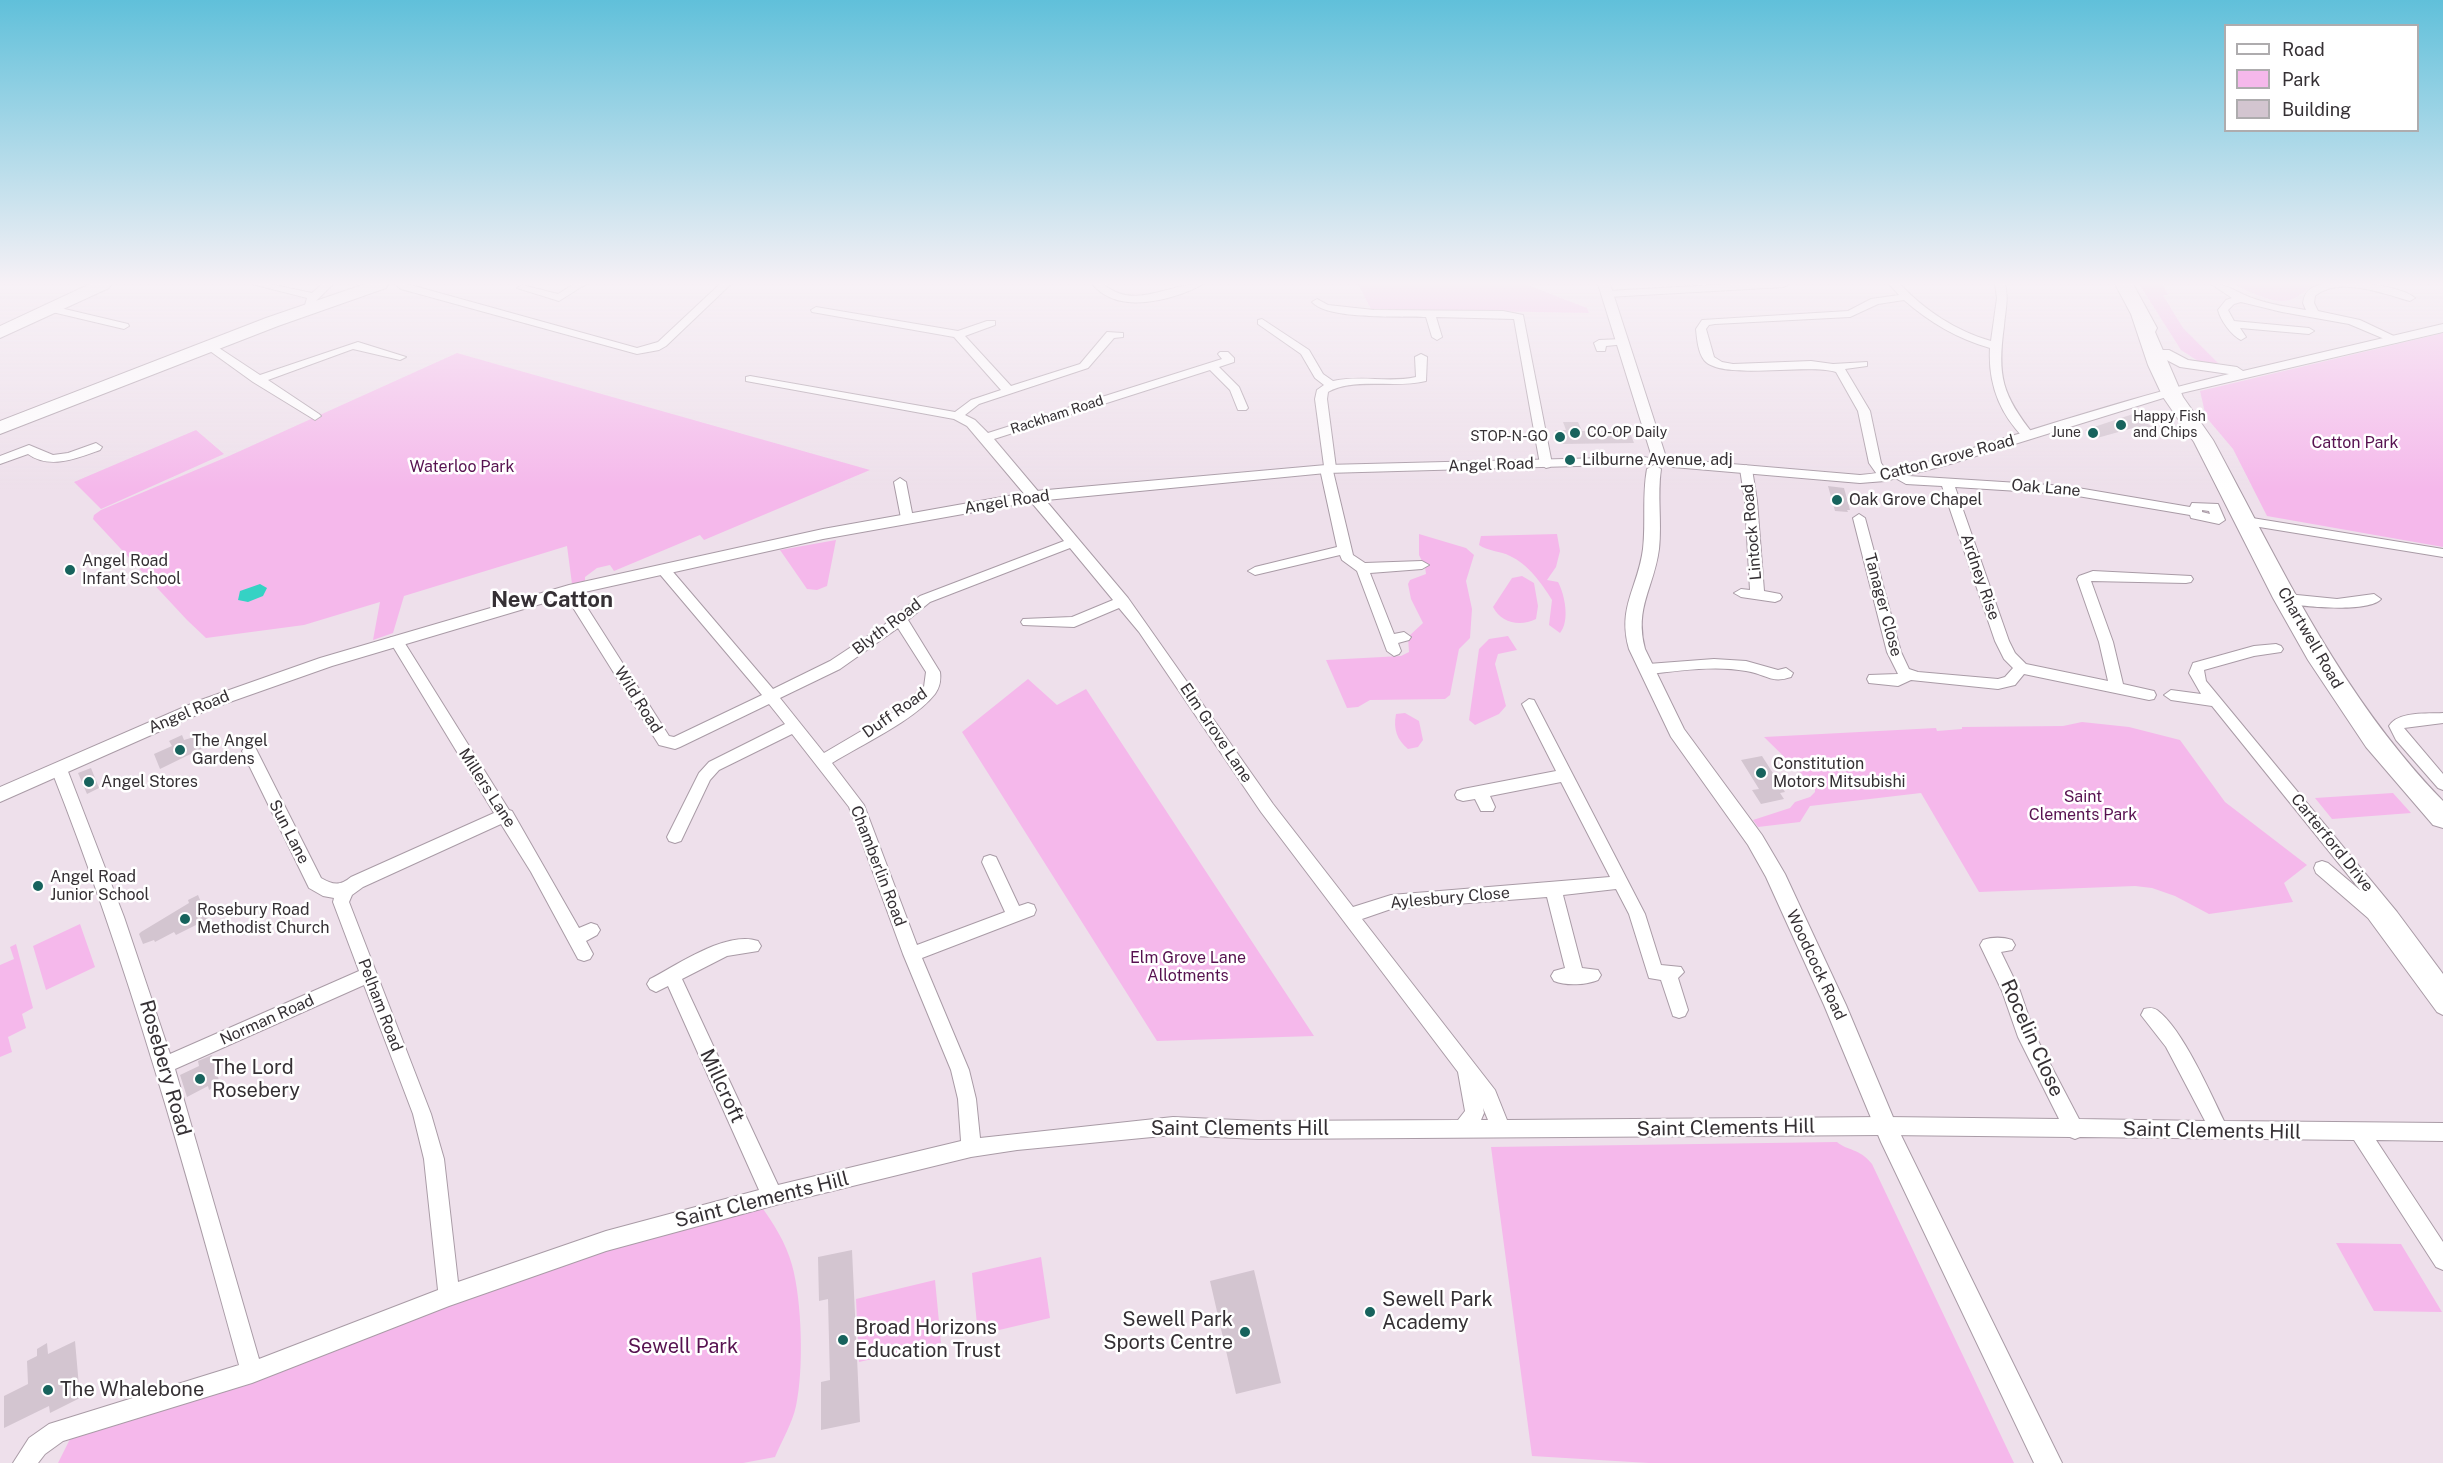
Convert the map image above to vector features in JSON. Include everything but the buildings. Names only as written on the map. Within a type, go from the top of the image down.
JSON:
[{"type":"highway","points":[[2154,352],[2176,390]]},
{"type":"highway","points":[[2164,353],[2176,390]]},
{"type":"highway","name":"Chartwell Road","points":[[2176,390],[2184,418],[2203,440],[2339,692],[2371,735],[2443,818]]},
{"type":"highway","name":"Chartwell Road","points":[[2176,390],[2200,422],[2203,440]]},
{"type":"main road","points":[[0,428],[193,352]]},
{"type":"street","points":[[218,352],[315,416]]},
{"type":"street","points":[[257,380],[334,352]]},
{"type":"street","points":[[383,352],[400,357]]},
{"type":"street","points":[[974,352],[1009,391]]},
{"type":"street","points":[[750,379],[885,408],[957,416],[975,402],[1084,366],[1097,352]]},
{"type":"street","points":[[1305,352],[1319,376],[1330,385]]},
{"type":"street","points":[[1525,352],[1546,464]]},
{"type":"street","name":"Woodcock Road","points":[[1625,352],[1657,462],[1652,482],[1649,563],[1632,608],[1632,624],[1637,649],[1677,732],[1755,840],[1775,873],[1835,1005],[1885,1126],[2048,1463]]},
{"type":"street","points":[[1707,352],[1708,358],[1714,363],[1724,366],[1825,365],[1835,367],[1863,364]]},
{"type":"street","points":[[1996,352],[1995,366],[2001,392],[2015,421],[2028,435]]},
{"type":"street","name":"Catton Grove Road","points":[[1657,462],[1860,479],[1891,476],[2176,390],[2340,352]]},
{"type":"street","points":[[2164,353],[2175,360],[2193,366],[2254,372]]},
{"type":"street","points":[[1421,357],[1422,379],[1389,384],[1365,381],[1330,385],[1323,390],[1321,399],[1328,468],[1347,557],[1364,568],[1401,571],[1422,565]]},
{"type":"street","name":"Rackham Road","points":[[986,438],[1230,360]]},
{"type":"street","points":[[1212,366],[1235,389],[1242,408]]},
{"type":"street","points":[[1835,367],[1843,373],[1864,411],[1875,463],[1891,476]]},
{"type":"street","points":[[2145,399],[2165,405],[2184,418]]},
{"type":"street","name":"Elm Grove Lane","points":[[957,416],[971,423],[986,438],[1123,601],[1268,808],[1488,1096],[1499,1130]]},
{"type":"street","points":[[0,460],[29,449],[38,457],[48,459],[73,455],[96,447]]},
{"type":"street","name":"Angel Road","points":[[0,795],[219,699],[388,640],[569,590],[907,518],[1036,496],[1328,468],[1657,462]]},
{"type":"street","name":"Lintock Road","points":[[1746,469],[1751,501],[1757,595]]},
{"type":"street","name":"Oak Lane","points":[[1891,476],[1906,480],[2066,490],[2196,512]]},
{"type":"street","points":[[900,482],[907,518]]},
{"type":"street","name":"Ardney Rise","points":[[1947,482],[2002,641],[2009,656],[2021,668]]},
{"type":"street","points":[[2246,520],[2443,553]]},
{"type":"street","name":"Tanager Close","points":[[1866,528],[1894,652],[1900,666],[1909,675]]},
{"type":"street","name":"Blyth Road","points":[[771,696],[835,665],[874,639],[920,602],[942,591],[1075,542]]},
{"type":"street","points":[[1255,571],[1274,562],[1344,550]]},
{"type":"street","points":[[1364,568],[1364,576],[1392,645],[1404,637]]},
{"type":"street","name":"Chamberlin Road","points":[[663,569],[771,696],[856,806],[912,954],[960,1070],[967,1098],[971,1148]]},
{"type":"street","points":[[2117,690],[2106,642],[2084,579],[2093,575],[2186,579]]},
{"type":"street","name":"Wild Road","points":[[569,590],[664,741],[675,743],[771,696]]},
{"type":"street","name":"Lintock Road","points":[[1741,593],[1775,597]]},
{"type":"street","points":[[2287,599],[2337,604],[2374,598]]},
{"type":"street","points":[[1028,622],[1074,622],[1123,601]]},
{"type":"street","name":"Duff Road","points":[[822,762],[914,704],[929,692],[934,682],[933,672],[900,619]]},
{"type":"street","name":"Millers Lane","points":[[388,640],[506,815],[584,954]]},
{"type":"street","name":"Carterford Drive","points":[[2276,649],[2254,651],[2198,667],[2196,673],[2200,683],[2391,917],[2443,988]]},
{"type":"street","points":[[1648,669],[1712,664],[1736,665],[1763,669],[1780,678]]},
{"type":"street","points":[[2021,668],[2149,695]]},
{"type":"street","name":"Tanager Close","points":[[1875,679],[1898,681],[1909,675],[1998,684],[2010,681],[2021,668]]},
{"type":"street","points":[[2171,695],[2216,701]]},
{"type":"street","points":[[1529,704],[1637,914],[1655,973],[1671,972],[1679,1010]]},
{"type":"street","points":[[2443,718],[2402,722],[2396,726],[2401,736],[2443,784]]},
{"type":"street","points":[[675,837],[704,777],[714,766],[794,726]]},
{"type":"street","name":"Sun Lane","points":[[250,751],[315,883],[329,891],[345,891]]},
{"type":"street","name":"Rosebery Road","points":[[59,769],[138,980],[165,1065],[252,1372]]},
{"type":"street","points":[[1463,795],[1484,800],[1566,775]]},
{"type":"street","points":[[345,891],[357,882],[506,815]]},
{"type":"street","points":[[912,954],[1021,912],[990,862]]},
{"type":"street","points":[[2322,868],[2374,913],[2443,1007]]},
{"type":"street","name":"Aylesbury Close","points":[[1349,917],[1373,906],[1391,902],[1620,882]]},
{"type":"street","points":[[1553,888],[1576,975]]},
{"type":"street","name":"Pelham Road","points":[[345,891],[341,902],[422,1114],[434,1159],[449,1296]]},
{"type":"street","points":[[575,938],[591,930]]},
{"type":"street","name":"Rocelin Close","points":[[1990,945],[2012,991],[2027,1037],[2075,1130]]},
{"type":"street","name":"Millcroft","points":[[752,946],[724,949],[664,980],[769,1188],[769,1197]]},
{"type":"street","name":"Norman Road","points":[[165,1065],[369,975]]},
{"type":"street","points":[[2150,1015],[2172,1041],[2199,1088],[2219,1130]]},
{"type":"street","name":"Elm Grove Lane","points":[[1462,1062],[1469,1081],[1474,1113],[1463,1129]]},
{"type":"street","name":"Saint Clements Hill","points":[[24,1463],[37,1446],[57,1432],[252,1372],[449,1296],[606,1241],[769,1197],[971,1148],[1017,1141],[1173,1126],[1258,1130],[1885,1126],[2075,1130],[2443,1132]]},
{"type":"street","points":[[2361,1132],[2443,1260]]},
{"type":"green space","points":[[2185,352],[2207,352],[2219,364],[2198,361]]},
{"type":"green space","name":"Catton Park","points":[[2362,352],[2443,352],[2443,547],[2267,516],[2233,449],[2206,417],[2200,391]]},
{"type":"green space","name":"Waterloo Park","points":[[457,353],[870,470],[704,540],[700,535],[614,571],[610,565],[597,568],[585,577],[585,581],[572,584],[567,546],[404,596],[393,633],[373,640],[380,602],[304,625],[206,638],[93,519],[94,515],[101,510],[229,456]]},
{"type":"green space","points":[[196,430],[224,454],[101,509],[74,482]]},
{"type":"green space","points":[[1419,534],[1466,548],[1474,555],[1466,581],[1472,609],[1470,638],[1459,649],[1450,695],[1445,699],[1370,700],[1358,707],[1347,708],[1326,660],[1401,656],[1409,652],[1408,637],[1423,623],[1411,599],[1408,584],[1410,580],[1426,574],[1419,555]]},
{"type":"green space","points":[[1557,534],[1560,551],[1556,567],[1547,580],[1558,582],[1563,594],[1566,615],[1560,633],[1549,625],[1552,600],[1534,575],[1523,564],[1506,554],[1479,545],[1481,536]]},
{"type":"green space","points":[[836,540],[827,586],[817,590],[807,589],[780,550]]},
{"type":"green space","points":[[1522,576],[1534,583],[1538,606],[1536,619],[1517,623],[1501,617],[1493,607],[1512,578]]},
{"type":"green space","points":[[1508,636],[1517,650],[1498,654],[1495,664],[1506,706],[1499,714],[1475,725],[1469,720],[1479,649],[1489,639]]},
{"type":"green space","name":"Elm Grove Lane Allotments","points":[[1028,679],[1057,705],[1086,689],[1314,1036],[1157,1041],[962,732]]},
{"type":"green space","points":[[1405,713],[1419,721],[1423,740],[1418,747],[1408,749],[1397,734],[1396,714]]},
{"type":"green space","name":"Saint Clements Park","points":[[2082,722],[2129,727],[2180,740],[2225,802],[2307,865],[2284,883],[2293,902],[2209,914],[2175,896],[2152,888],[2135,886],[1979,892],[1921,793],[1810,806],[1800,822],[1758,827],[1753,820],[1790,808],[1795,802],[1810,797],[1815,792],[1815,787],[1764,737],[1936,728],[1937,731],[1962,729],[1962,727],[2063,726]]},
{"type":"green space","points":[[2393,793],[2411,813],[2332,819],[2315,798]]},
{"type":"green space","points":[[80,924],[95,967],[46,990],[33,946]]},
{"type":"green space","points":[[16,944],[33,1008],[22,1014],[26,1028],[8,1037],[12,1052],[0,1057],[0,965],[14,959],[10,947]]},
{"type":"green space","points":[[1837,1142],[1858,1152],[1872,1164],[2014,1463],[1649,1463],[1532,1456],[1491,1147]]},
{"type":"green space","name":"Sewell Park","points":[[760,1205],[779,1233],[789,1257],[800,1316],[799,1391],[789,1426],[775,1457],[743,1463],[58,1463],[70,1439],[266,1378],[518,1277]]},
{"type":"green space","points":[[2336,1243],[2401,1244],[2442,1312],[2374,1311]]},
{"type":"green space","points":[[1041,1257],[1050,1318],[978,1335],[972,1273]]},
{"type":"green space","points":[[935,1280],[941,1343],[859,1362],[856,1299]]},
{"type":"shaded area","points":[[260,584],[267,588],[263,596],[248,602],[238,600],[240,591]]},
{"type":"place","name":"Happy Fish and Chips","points":[[2121,425]]},
{"type":"place","name":"CO-OP Daily","points":[[1575,433]]},
{"type":"place","name":"June","points":[[2093,433]]},
{"type":"place","name":"STOP-N-GO","points":[[1560,437]]},
{"type":"place","name":"Lilburne Avenue, adj","points":[[1570,460]]},
{"type":"place","name":"Oak Grove Chapel","points":[[1837,500]]},
{"type":"place","name":"Angel Road Infant School","points":[[70,570]]},
{"type":"place","name":"The Angel Gardens","points":[[180,750]]},
{"type":"place","name":"Constitution Motors Mitsubishi","points":[[1761,773]]},
{"type":"place","name":"Angel Stores","points":[[89,782]]},
{"type":"place","name":"Angel Road Junior School","points":[[38,886]]},
{"type":"place","name":"Rosebury Road Methodist Church","points":[[185,919]]},
{"type":"place","name":"The Lord Rosebery","points":[[200,1079]]},
{"type":"place","name":"Sewell Park Academy","points":[[1370,1312]]},
{"type":"place","name":"Sewell Park Sports Centre","points":[[1245,1332]]},
{"type":"place","name":"Broad Horizons Education Trust","points":[[843,1340]]},
{"type":"place","name":"The Whalebone","points":[[48,1390]]},
{"type":"district","name":"New Catton","points":[[552,600]]}]
